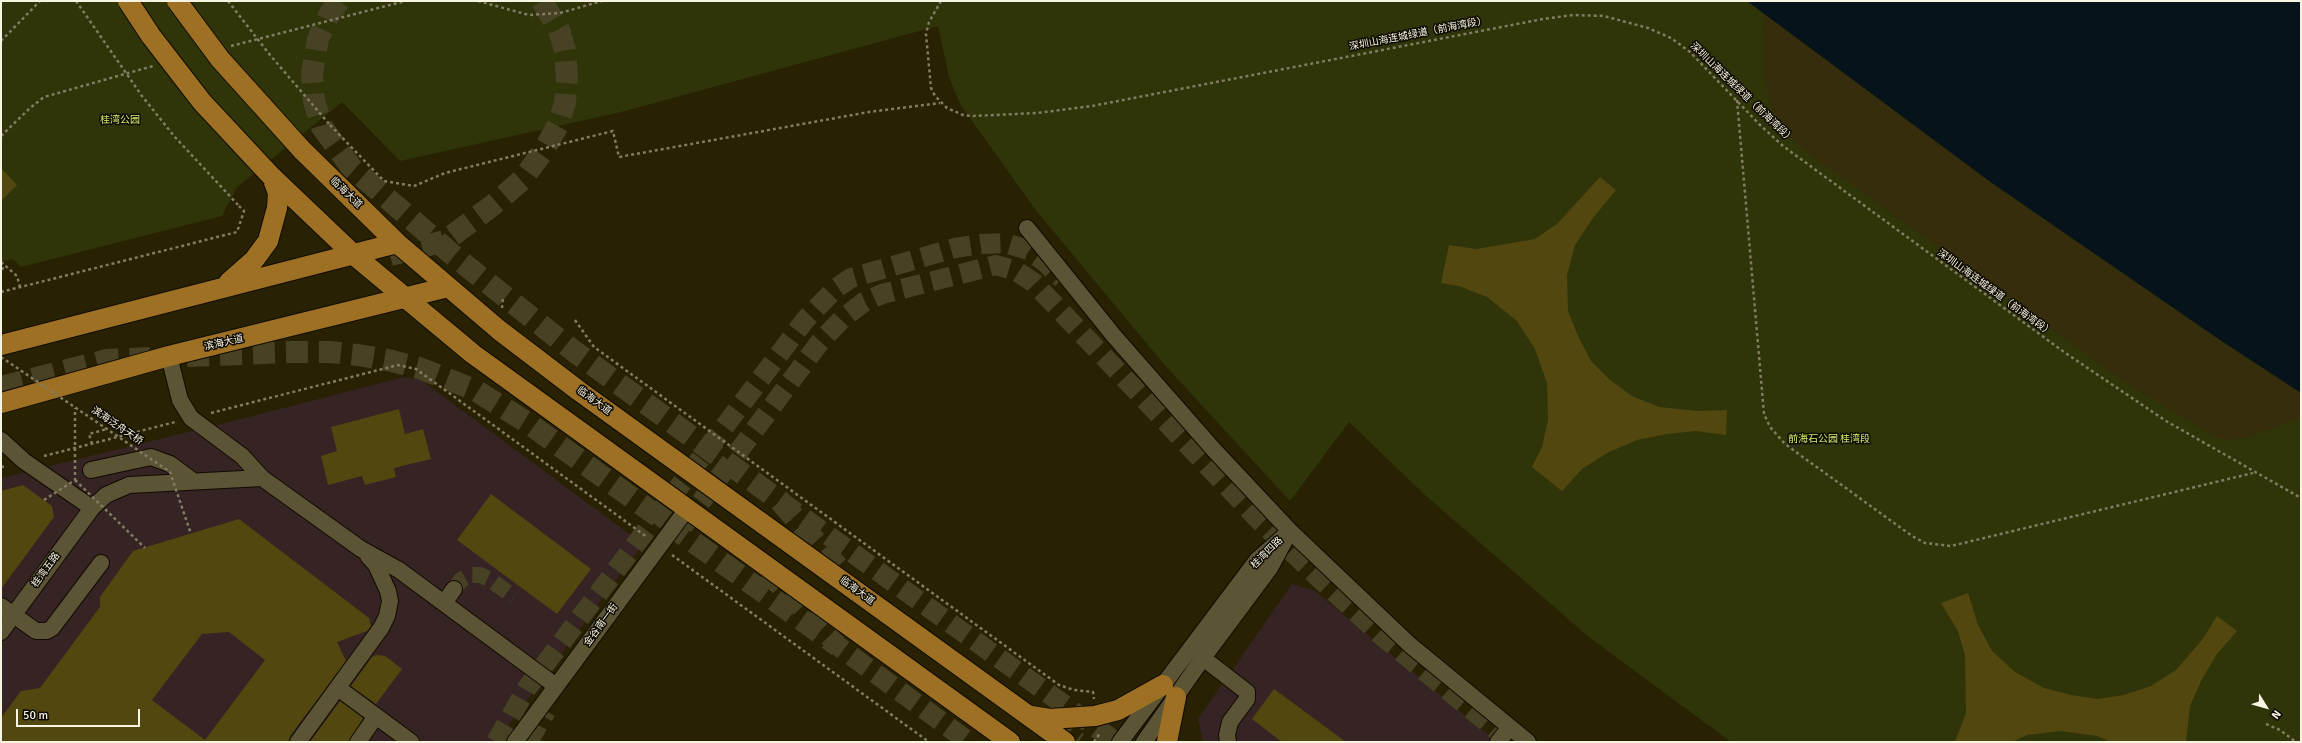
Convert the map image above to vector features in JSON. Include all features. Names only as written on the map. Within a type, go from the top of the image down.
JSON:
[{"type":"main road","points":[[128,1],[151,36],[202,102],[272,176],[354,255],[404,299],[473,354],[1003,738]]},
{"type":"main road","name":"临海大道","points":[[177,1],[220,59],[302,150],[397,243],[499,330],[579,390],[1065,742]]},
{"type":"main road","points":[[222,286],[238,276],[254,260],[268,240],[277,208],[278,193],[272,176]]},
{"type":"main road","points":[[1,345],[222,286],[354,255],[397,243]]},
{"type":"main road","name":"滨海大道","points":[[1,403],[168,356],[448,287]]},
{"type":"main road","points":[[1029,716],[1050,719],[1095,716],[1118,710],[1170,691],[1167,742]]},
{"type":"street","points":[[1027,228],[1114,336],[1214,450],[1290,531],[1410,645],[1528,742]]},
{"type":"street","points":[[168,356],[180,400],[191,418],[242,456],[262,478],[361,549],[399,570],[556,686]]},
{"type":"street","points":[[1,440],[24,461],[92,508]]},
{"type":"street","points":[[92,470],[151,457],[170,464],[193,480]]},
{"type":"street","name":"桂湾五路","points":[[1,632],[7,611],[92,508],[106,494],[129,485],[193,480],[262,478]]},
{"type":"street","name":"金谷南一街","points":[[515,742],[687,508]]},
{"type":"street","name":"桂湾四路","points":[[1120,742],[1203,658],[1270,568],[1290,531]]},
{"type":"street","name":"桂湾四路","points":[[1144,742],[1170,691],[1258,560],[1290,531]]},
{"type":"street","points":[[298,742],[381,628],[387,616],[390,601],[384,577],[376,565],[361,549]]},
{"type":"street","points":[[7,611],[36,631],[47,631],[52,628],[101,563]]},
{"type":"street","points":[[444,603],[454,589]]},
{"type":"street","points":[[1203,658],[1247,692],[1247,699],[1230,722],[1227,735],[1228,742]]},
{"type":"street","points":[[338,688],[411,742]]},
{"type":"street","points":[[358,742],[376,716]]},
{"type":"street","points":[[1498,742],[1510,727]]},
{"type":"path","points":[[1,41],[40,1]]},
{"type":"path","points":[[1,292],[237,232],[244,211],[174,136],[112,55],[76,1]]},
{"type":"path","points":[[228,1],[270,55],[330,125],[384,181],[414,186],[445,173],[613,131],[619,157],[861,113],[940,103],[931,88],[926,34],[929,22],[941,1]]},
{"type":"path","points":[[227,47],[405,1]]},
{"type":"path","points":[[478,1],[529,15],[560,12],[602,1]]},
{"type":"path","name":"深圳山海连城绿道（前海湾段）","points":[[940,103],[954,112],[973,116],[1037,113],[1092,106],[1184,90],[1495,27],[1573,15],[1604,16],[1628,21],[1671,38],[1690,52],[1707,67],[1736,100],[1783,146],[2064,352],[2166,422],[2301,498]]},
{"type":"path","points":[[1,136],[30,108],[44,97],[159,64]]},
{"type":"path","points":[[1736,100],[1764,414],[1770,427],[1785,444],[1912,536],[1925,543],[1952,546],[2253,472]]},
{"type":"path","points":[[1,262],[17,276],[20,287]]},
{"type":"path","points":[[1,269],[7,267]]},
{"type":"path","points":[[502,308],[503,297]]},
{"type":"path","points":[[575,320],[594,347],[1059,685],[1074,690],[1093,692]]},
{"type":"path","name":"滨海泛舟天桥","points":[[1,358],[170,472],[191,534]]},
{"type":"path","points":[[1,467],[398,365],[416,369],[929,742]]},
{"type":"path","points":[[75,408],[75,480],[145,548]]},
{"type":"path","points":[[92,444],[89,434],[107,429]]},
{"type":"path","points":[[44,500],[75,480]]},
{"type":"path","points":[[2266,724],[2280,730],[2296,742]]},
{"type":"path","points":[[1094,742],[1101,732]]},
{"type":"shaded area","points":[[1747,1],[2301,1],[2301,393],[2220,340],[1989,181]]},
{"type":"shaded area","points":[[404,377],[421,380],[643,544],[496,742],[1,742],[1,478]]},
{"type":"shaded area","points":[[1292,584],[1315,591],[1497,742],[1203,742],[1198,719]]},
{"type":"green space","name":"前海石公园 桂湾段","points":[[1,1],[1747,1],[2050,223],[2301,393],[2301,742],[1731,742],[1589,637],[1425,495],[1349,422],[1290,501],[1162,362],[1035,209],[960,104],[949,77],[938,26],[621,112],[400,161],[342,102],[237,187],[222,216],[21,267],[13,259],[1,262]]},
{"type":"sand","points":[[1763,12],[1989,181],[2220,340],[2301,393],[2301,418],[2246,438],[2231,440],[2215,437],[2126,383],[1812,156],[1787,135],[1771,106],[1764,78]]},
{"type":"building","points":[[1,168],[17,185],[1,201]]},
{"type":"building","points":[[1600,177],[1616,190],[1593,218],[1575,245],[1567,275],[1568,311],[1578,336],[1591,361],[1609,379],[1632,396],[1659,407],[1698,411],[1727,410],[1726,435],[1696,431],[1667,434],[1637,440],[1609,452],[1582,469],[1562,491],[1532,467],[1542,447],[1548,420],[1547,383],[1535,349],[1517,321],[1487,297],[1459,286],[1441,283],[1449,245],[1476,249],[1535,239],[1557,224]]},
{"type":"building","points":[[399,409],[405,434],[423,429],[431,459],[394,468],[396,477],[365,485],[362,476],[328,485],[321,456],[337,451],[331,427]]},
{"type":"building","points":[[23,485],[52,506],[54,517],[1,589],[1,491]]},
{"type":"building","points":[[491,494],[591,569],[557,614],[457,540]]},
{"type":"building","points":[[239,519],[369,618],[371,626],[367,631],[337,642],[346,661],[290,736],[289,742],[1,742],[1,718],[21,691],[40,688],[100,607],[100,597],[133,551]],"holes":[[[229,632],[265,660],[205,740],[152,700],[202,634]]]},
{"type":"building","points":[[1968,593],[1978,625],[1992,651],[2015,672],[2044,688],[2071,695],[2098,699],[2124,695],[2151,686],[2176,670],[2202,640],[2217,616],[2237,631],[2217,654],[2202,679],[2190,706],[2186,742],[2111,742],[2097,736],[2061,731],[2027,735],[2012,742],[1955,742],[1966,713],[1965,655],[1958,631],[1941,603]]},
{"type":"building","points":[[377,655],[385,656],[402,669],[376,704],[351,686],[372,657]]},
{"type":"building","points":[[1274,689],[1346,742],[1282,742],[1252,719]]},
{"type":"building","points":[[340,701],[363,718],[349,742],[310,742]]},
{"type":"tunnel","points":[[339,1],[330,13],[318,39],[312,73],[314,101],[322,127],[351,167],[454,256],[575,352],[780,501],[839,568]]},
{"type":"tunnel","points":[[390,255],[445,241],[493,205],[522,180],[544,150],[558,125],[565,103],[567,77],[565,50],[559,30],[542,1]]},
{"type":"tunnel","points":[[496,742],[527,688],[805,320],[835,289],[851,278],[955,248],[981,244],[1005,243],[1028,250],[1046,263],[1062,279]]},
{"type":"tunnel","points":[[683,526],[820,342],[842,319],[864,302],[882,294],[996,265],[1016,271],[1033,282],[1257,518],[1321,580],[1383,637],[1511,742]]},
{"type":"tunnel","points":[[187,356],[291,352],[330,352],[358,355],[388,360],[419,368],[475,390],[528,423],[838,646]]},
{"type":"tunnel","points":[[1,387],[107,360],[150,358]]},
{"type":"tunnel","points":[[780,501],[1116,742]]},
{"type":"tunnel","points":[[766,572],[838,646],[969,742]]},
{"type":"tunnel","points":[[454,589],[461,580],[470,575],[480,575],[489,579],[514,597]]},
{"type":"tunnel","points":[[528,742],[546,711]]},
{"type":"tunnel","points":[[1052,723],[1078,742]]},
{"type":"park label","name":"桂湾公园","points":[[120,120]]}]
